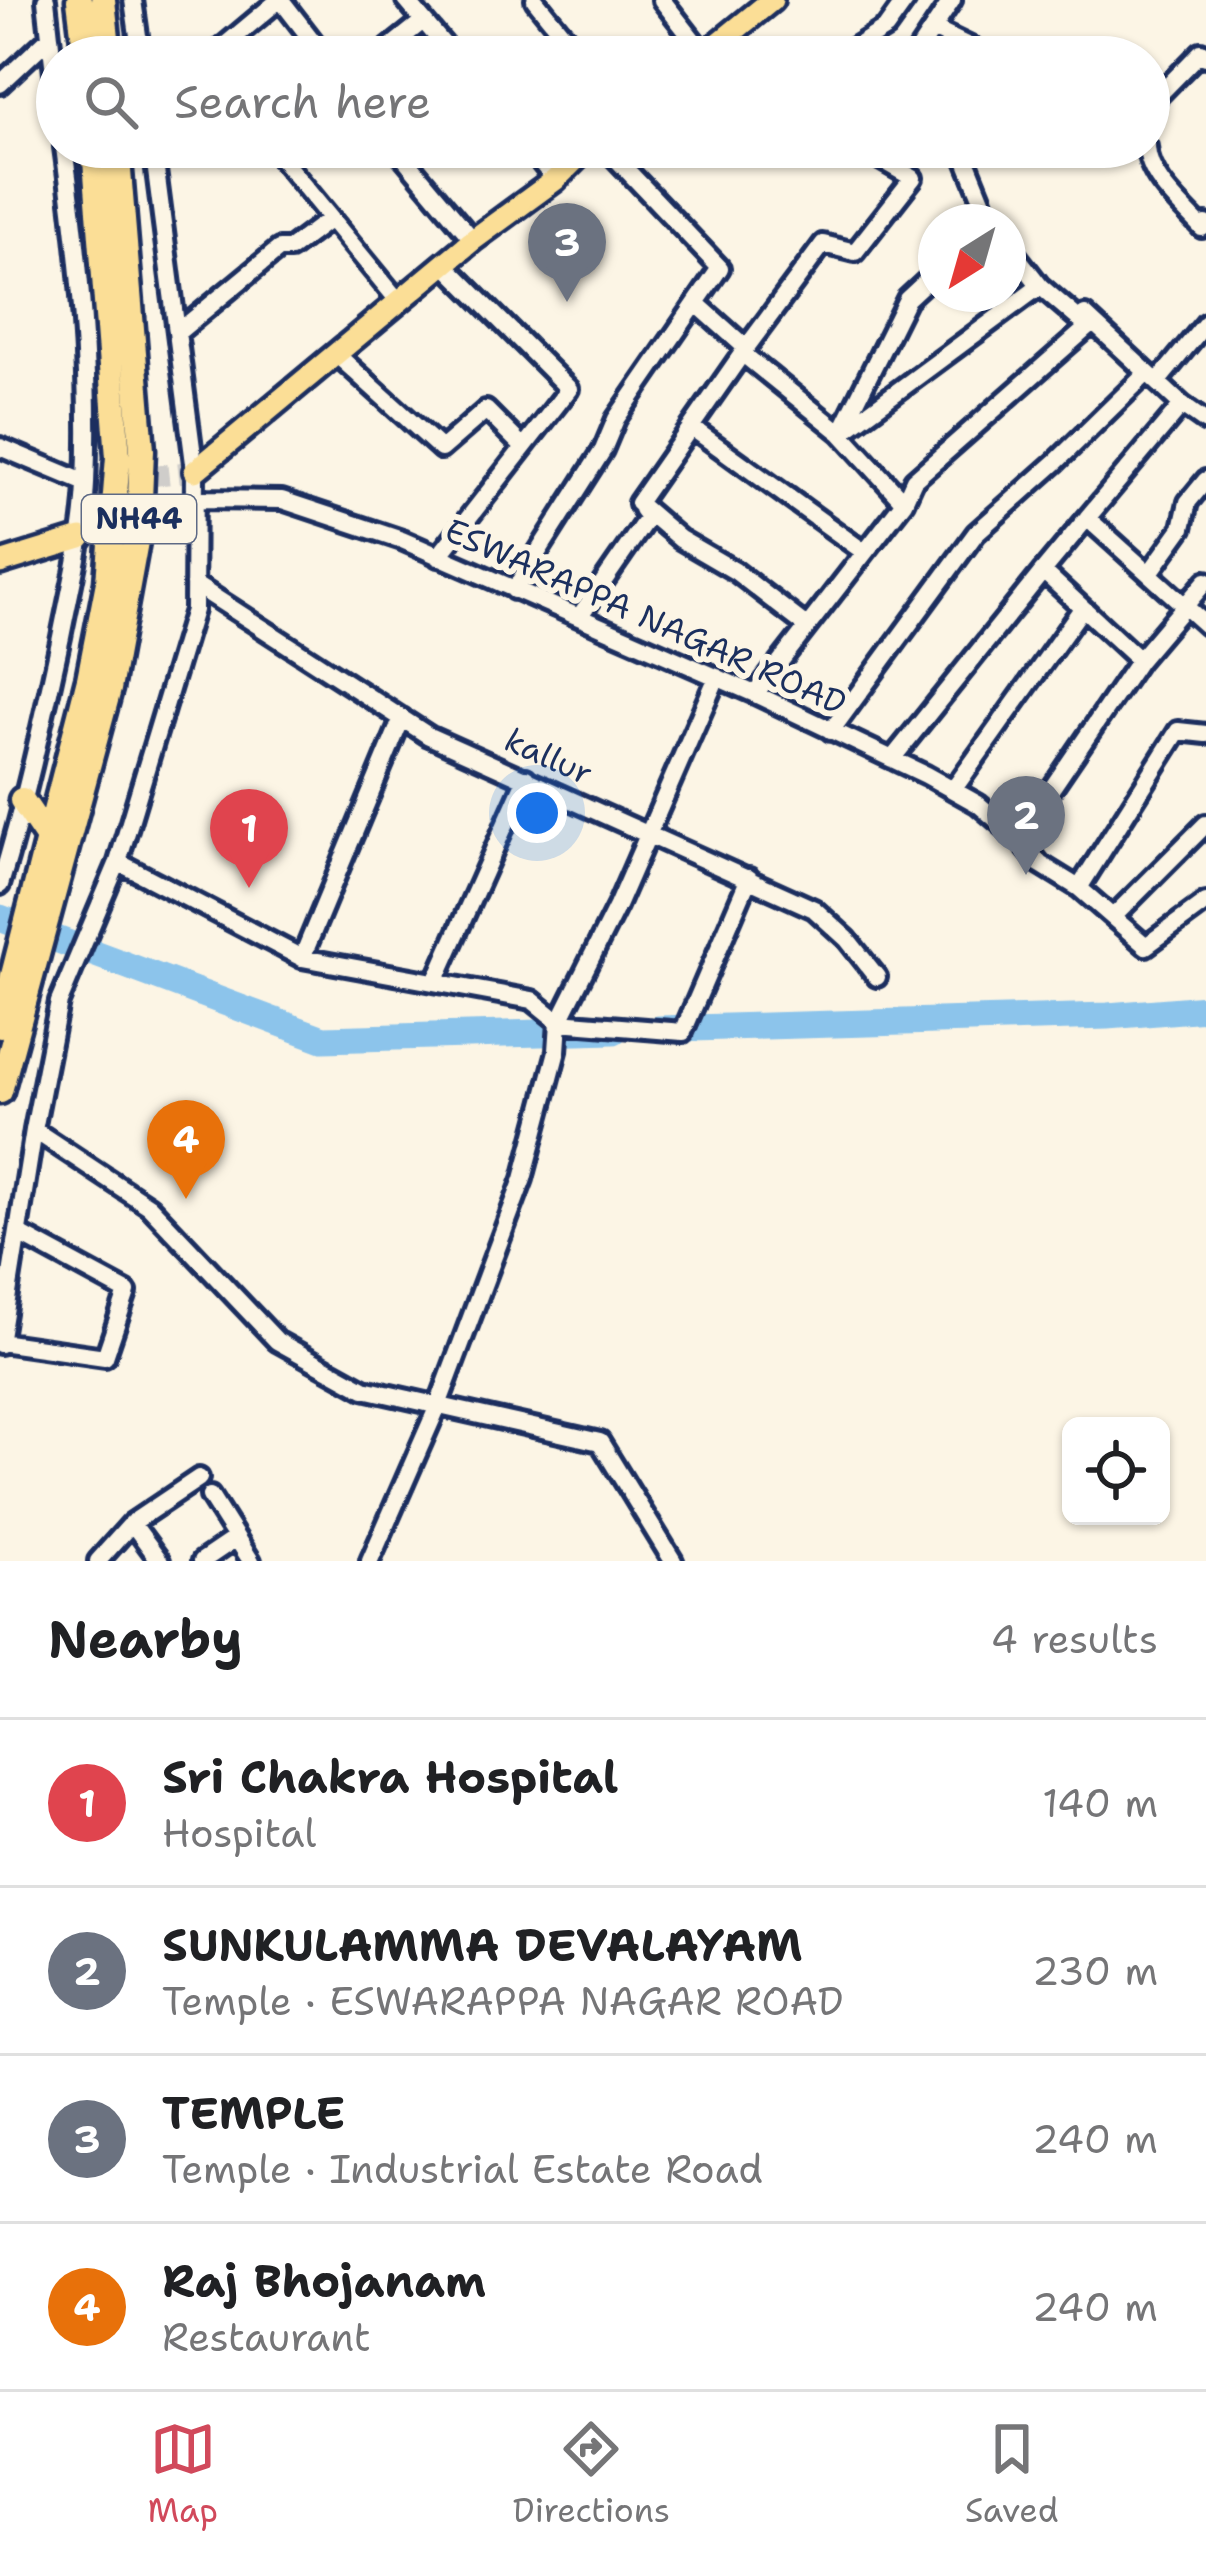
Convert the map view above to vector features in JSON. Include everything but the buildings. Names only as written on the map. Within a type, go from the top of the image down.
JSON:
[{"type":"highway","points":[[79,0],[83,36]]},
{"type":"highway","points":[[103,0],[107,36]]},
{"type":"highway","name":"NH44","points":[[48,882],[49,840],[108,582],[118,457],[96,168]]},
{"type":"highway","name":"NH44","points":[[0,1091],[10,1011],[109,689],[139,525],[142,450],[119,168]]},
{"type":"highway","points":[[22,800],[49,840]]},
{"type":"main road","points":[[728,36],[772,0]]},
{"type":"main road","points":[[195,471],[473,240],[568,168]]},
{"type":"main road","points":[[0,562],[81,538]]},
{"type":"street","points":[[46,0],[48,36]]},
{"type":"street","points":[[133,0],[138,36]]},
{"type":"street","points":[[236,36],[280,0],[308,36]]},
{"type":"street","points":[[406,0],[436,36]]},
{"type":"street","points":[[536,0],[564,36]]},
{"type":"street","points":[[662,0],[688,36]]},
{"type":"street","points":[[873,36],[886,28],[906,0]]},
{"type":"street","points":[[928,36],[952,0]]},
{"type":"street","points":[[404,36],[423,21]]},
{"type":"street","points":[[933,29],[948,36]]},
{"type":"street","points":[[0,84],[36,50]]},
{"type":"street","points":[[1170,85],[1204,52]]},
{"type":"street","points":[[2,880],[81,538],[86,483],[85,377],[67,168]]},
{"type":"street","points":[[17,1233],[127,1292],[105,1357],[0,1343],[17,1233],[34,1130],[58,1002],[118,862],[194,610],[195,471],[156,168]]},
{"type":"street","points":[[289,168],[400,303]]},
{"type":"street","points":[[413,168],[473,240]]},
{"type":"street","points":[[546,168],[556,180]]},
{"type":"street","points":[[514,590],[603,450],[616,419],[720,268],[625,168]]},
{"type":"street","points":[[638,503],[823,244],[855,253],[914,178],[896,168]]},
{"type":"street","points":[[970,168],[983,204]]},
{"type":"street","points":[[1153,168],[1202,228],[1206,224]]},
{"type":"street","points":[[177,333],[279,249],[290,249],[330,219]]},
{"type":"street","points":[[438,557],[568,389],[445,265]]},
{"type":"street","points":[[1026,268],[1088,327]]},
{"type":"street","points":[[841,433],[1040,286]]},
{"type":"street","points":[[841,433],[908,299],[918,289]]},
{"type":"street","points":[[697,304],[744,351],[841,433],[904,502]]},
{"type":"street","points":[[1088,327],[1085,315],[1181,405],[1206,422]]},
{"type":"street","points":[[831,731],[976,533],[1153,377],[1206,323]]},
{"type":"street","points":[[755,694],[904,502],[914,480],[1088,327]]},
{"type":"street","points":[[336,355],[441,449],[486,410],[523,447]]},
{"type":"street","points":[[892,760],[1181,405]]},
{"type":"street","points":[[691,427],[864,552]]},
{"type":"street","points":[[0,447],[86,483]]},
{"type":"street","points":[[1149,574],[1182,528],[1188,502],[1206,480]]},
{"type":"street","name":"ESWARAPPA NAGAR ROAD","points":[[196,499],[282,500],[402,540],[755,694],[953,790],[1146,946],[1206,902]]},
{"type":"street","points":[[579,616],[648,517],[638,503]]},
{"type":"street","points":[[638,503],[680,539],[735,571],[805,625]]},
{"type":"street","points":[[1087,518],[1206,625]]},
{"type":"street","points":[[1043,571],[1139,660]]},
{"type":"street","points":[[1018,838],[1139,660],[1206,581]]},
{"type":"street","name":"kallur","points":[[194,584],[429,736],[814,909],[847,939],[877,977]]},
{"type":"street","points":[[953,790],[1082,610]]},
{"type":"street","points":[[370,1561],[437,1408],[523,1179],[557,1051],[560,1022],[617,906],[717,677]]},
{"type":"street","points":[[302,958],[402,718]]},
{"type":"street","points":[[1079,888],[1178,731],[1202,737]]},
{"type":"street","points":[[435,982],[526,778]]},
{"type":"street","points":[[1113,917],[1206,824]]},
{"type":"street","points":[[118,862],[302,958],[532,1000],[560,1022],[683,1031],[749,878]]},
{"type":"street","points":[[34,1130],[149,1206],[278,1340],[364,1389],[600,1442],[673,1561]]},
{"type":"street","points":[[98,1561],[132,1523],[199,1478]]},
{"type":"street","points":[[210,1496],[251,1561]]},
{"type":"street","points":[[132,1523],[160,1561]]},
{"type":"street","points":[[202,1561],[236,1538]]},
{"type":"waterway","points":[[0,918],[323,1039],[614,1031]]},
{"type":"waterway","points":[[659,1029],[1108,1016],[1206,1008]]},
{"type":"tunnel","points":[[86,483],[195,471]]},
{"type":"place","name":"TEMPLE","points":[[567,302]]},
{"type":"place","name":"SUNKULAMMA DEVALAYAM","points":[[1026,875]]},
{"type":"place","name":"Sri Chakra Hospital","points":[[249,888]]},
{"type":"place","name":"Raj Bhojanam","points":[[186,1199]]}]
